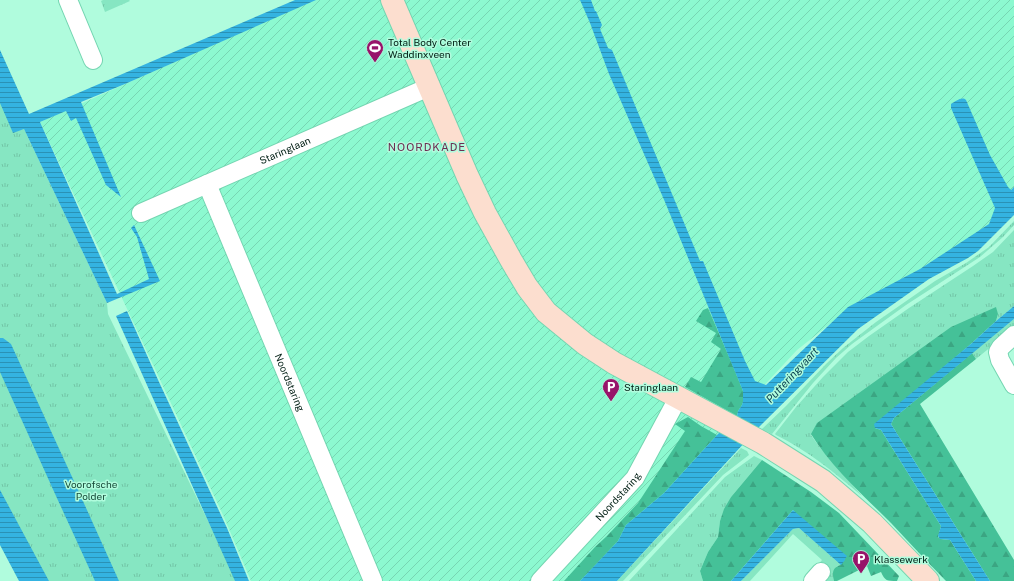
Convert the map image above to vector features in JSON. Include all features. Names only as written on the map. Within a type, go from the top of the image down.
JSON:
[{"type":"street","points":[[392,0],[467,175],[485,212],[510,260],[527,287],[546,312],[585,344],[614,363],[754,438],[824,481],[872,523],[928,581]]},
{"type":"street","points":[[73,2],[93,60]]},
{"type":"street","name":"Staringlaan","points":[[141,213],[429,87]]},
{"type":"street","name":"Noordstaring","points":[[207,184],[373,581]]},
{"type":"street","points":[[1014,335],[1001,347],[998,352],[1000,360],[1014,385]]},
{"type":"street","name":"Noordstaring","points":[[540,581],[635,478],[678,398]]},
{"type":"shaded area","points":[[314,0],[1014,0],[1014,212],[963,258],[859,301],[797,350],[583,581],[251,581],[223,515],[40,122]]},
{"type":"green space","points":[[101,1],[130,1],[105,12]]},
{"type":"green space","name":"Voorofsche Polder","points":[[0,90],[20,130],[24,129],[107,303],[108,314],[237,581],[33,581],[0,515]]},
{"type":"green space","points":[[1014,221],[1014,225],[1003,237],[980,257],[906,305],[852,344],[836,358],[813,383],[772,434],[762,429],[843,348],[876,322],[935,281],[966,263],[989,247]]},
{"type":"green space","points":[[1014,230],[1014,306],[996,321],[998,314],[811,435],[862,496],[820,462],[775,434],[796,407],[848,352],[909,308],[993,252]]},
{"type":"green space","points":[[996,307],[998,314],[996,321],[875,428],[881,430],[941,526],[938,537],[941,539],[950,540],[976,581],[946,581],[838,470],[811,434],[817,423],[951,327]]},
{"type":"green space","points":[[708,308],[743,391],[743,402],[737,416],[685,387],[691,377],[701,382],[721,349],[711,342],[716,333],[696,321],[703,310]]},
{"type":"green space","points":[[1014,319],[1014,328],[976,359],[972,353]]},
{"type":"green space","points":[[972,353],[976,359],[920,404],[1014,560],[1014,581],[990,581],[891,424],[894,418]]},
{"type":"green space","points":[[688,417],[717,435],[664,493],[626,525],[618,541],[580,581],[564,581],[638,503],[685,431],[675,424]]},
{"type":"green space","points":[[741,448],[747,451],[749,455],[723,475],[623,581],[617,581]]},
{"type":"green space","points":[[754,456],[762,460],[731,497],[720,521],[718,537],[708,552],[700,571],[703,581],[629,581],[725,477]]},
{"type":"green space","points":[[762,460],[811,492],[839,513],[899,576],[897,581],[887,580],[881,572],[871,576],[867,566],[837,581],[834,581],[833,571],[836,567],[841,565],[793,510],[731,581],[703,581],[700,571],[708,552],[718,537],[720,521],[724,509],[731,497]]},
{"type":"green space","points":[[799,528],[841,565],[837,566],[833,576],[834,581],[823,581],[818,565],[822,560],[793,534],[750,581],[741,581],[793,529]]},
{"type":"water","points":[[295,0],[316,0],[81,102],[121,197],[106,185],[76,118],[71,121],[66,111],[40,122],[117,294],[149,279],[137,237],[131,228],[134,225],[160,281],[107,303],[24,129],[13,133],[0,103],[0,50],[29,114]]},
{"type":"water","name":"Putteringvaart","points":[[580,0],[591,0],[602,25],[600,29],[608,48],[612,50],[700,261],[703,261],[745,361],[755,381],[766,385],[848,307],[920,269],[989,224],[995,208],[951,108],[951,104],[957,100],[966,100],[990,155],[1008,187],[1011,190],[1014,187],[1014,215],[978,251],[929,279],[858,329],[759,427],[617,581],[580,581],[618,541],[626,525],[664,493],[717,435],[737,416],[743,401],[743,391],[665,202],[609,74]]},
{"type":"water","points":[[1014,306],[1014,319],[894,418],[891,424],[990,581],[976,581],[950,540],[940,539],[938,536],[941,526],[881,430],[875,428],[874,424],[972,343]]},
{"type":"water","points":[[127,311],[227,528],[249,581],[235,581],[116,316]]},
{"type":"water","points":[[0,338],[3,338],[11,344],[119,581],[95,581],[0,372]]},
{"type":"water","points":[[0,490],[49,581],[19,581],[0,545]]},
{"type":"water","points":[[793,510],[847,556],[841,565],[799,528],[793,529],[741,581],[731,581]]},
{"type":"place","name":"Total Body Center Waddinxveen","points":[[375,63]]},
{"type":"place","name":"Staringlaan","points":[[611,402]]},
{"type":"place","name":"Klassewerk","points":[[861,574]]},
{"type":"district","name":"NOORDKADE","points":[[427,147]]}]
